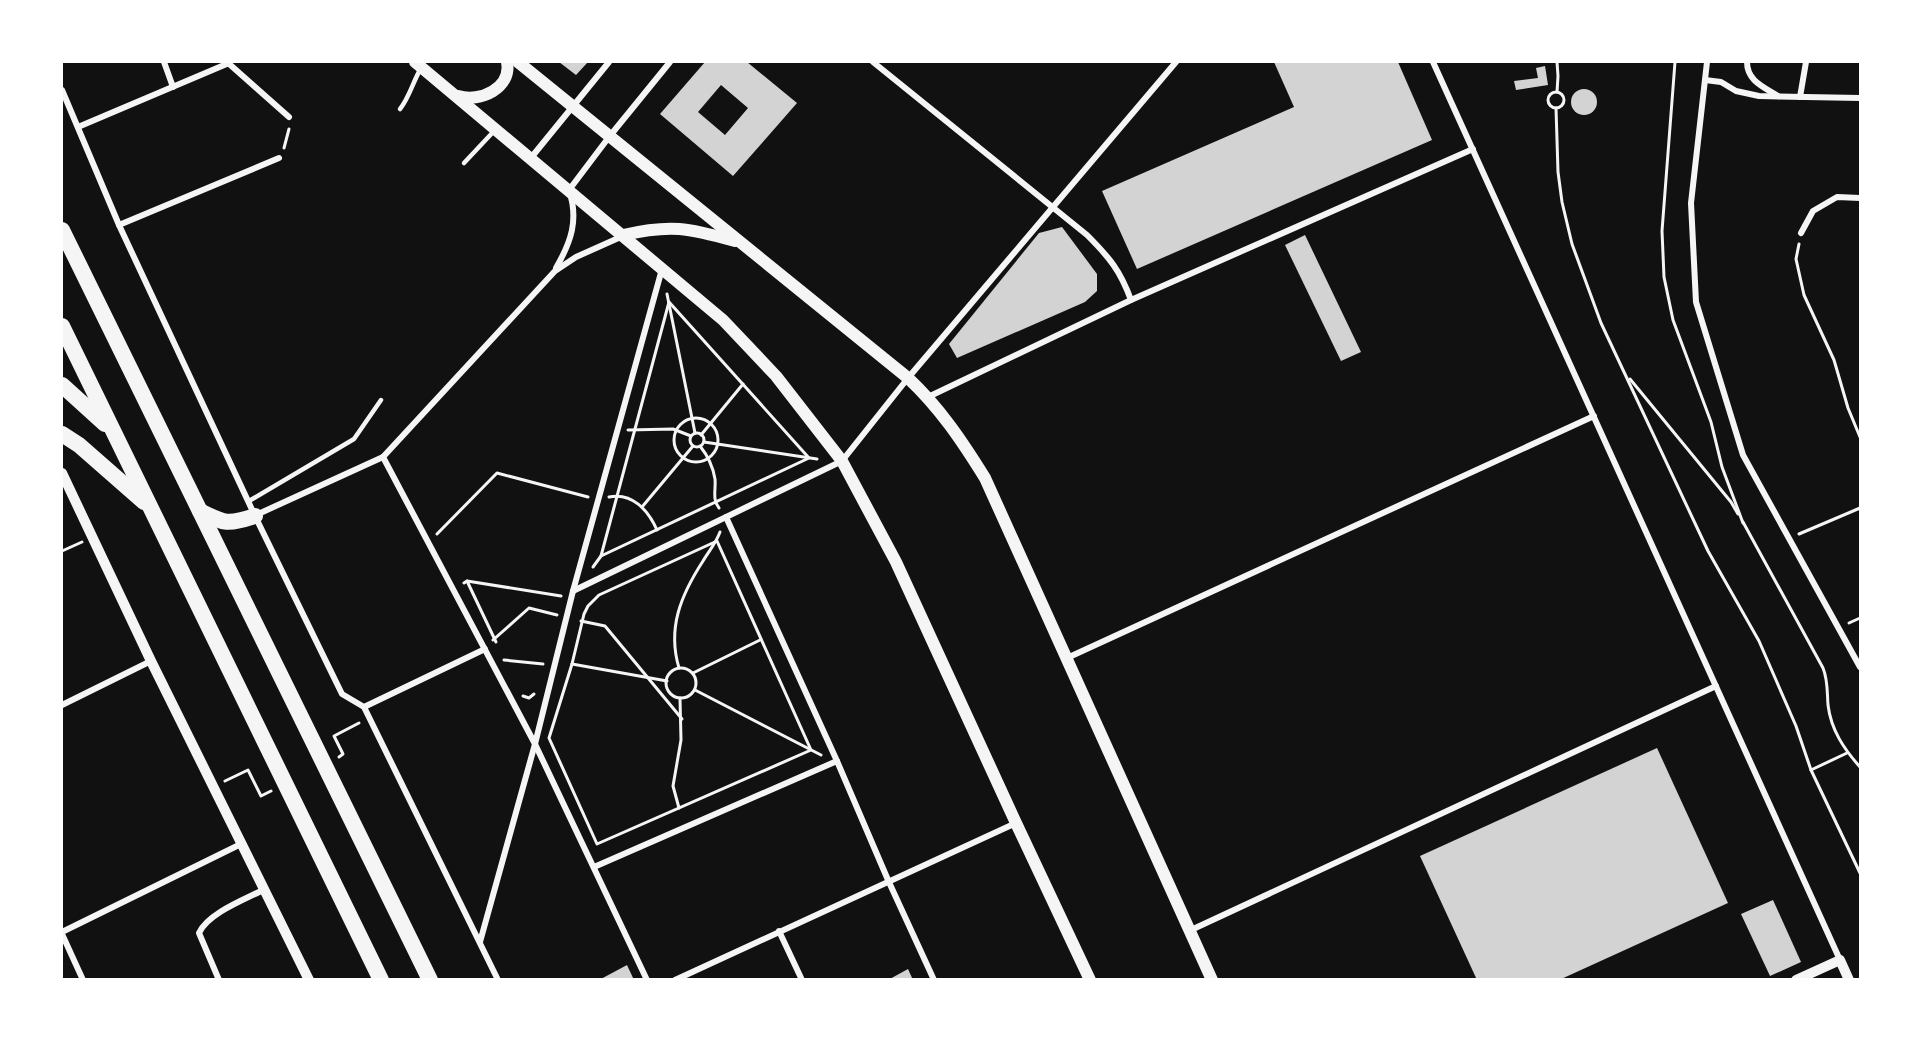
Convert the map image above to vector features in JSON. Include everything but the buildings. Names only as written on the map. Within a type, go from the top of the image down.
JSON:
[{"type":"highway","points":[[62,230],[430,980]]},
{"type":"highway","points":[[62,326],[381,980]]},
{"type":"highway","points":[[62,385],[111,430]]},
{"type":"highway","points":[[62,434],[79,445],[151,509]]},
{"type":"highway","points":[[200,511],[232,523],[252,508]]},
{"type":"main road","points":[[454,94],[467,99],[494,91],[504,82],[508,74],[507,62]]},
{"type":"main road","points":[[518,62],[908,378],[928,397],[961,439],[985,478],[1212,980]]},
{"type":"main road","points":[[418,65],[723,320],[776,376],[842,461],[896,562],[1090,980]]},
{"type":"main road","points":[[623,235],[649,229],[692,229],[739,242]]},
{"type":"street","points":[[164,62],[173,87]]},
{"type":"street","points":[[78,128],[227,62],[289,117]]},
{"type":"street","points":[[530,159],[609,62]]},
{"type":"street","points":[[252,508],[383,457],[555,271],[572,234],[574,204],[569,190],[670,62]]},
{"type":"street","points":[[873,62],[1087,235],[1108,257],[1122,277],[1131,300]]},
{"type":"street","points":[[573,591],[842,461],[908,378],[1176,62]]},
{"type":"street","points":[[1434,62],[1849,980]]},
{"type":"street","points":[[1707,62],[1691,203],[1696,302],[1743,455],[1860,667]]},
{"type":"street","points":[[1747,62],[1747,69],[1752,79],[1779,97]]},
{"type":"street","points":[[1800,97],[1806,62]]},
{"type":"street","points":[[1705,80],[1721,82],[1736,91],[1747,94],[1779,97],[1860,98]]},
{"type":"street","points":[[62,90],[118,225],[342,694],[364,707],[498,980]]},
{"type":"street","points":[[928,397],[1131,300],[1473,149]]},
{"type":"street","points":[[118,225],[279,158]]},
{"type":"street","points":[[1801,233],[1813,211],[1837,197],[1860,198]]},
{"type":"street","points":[[555,271],[590,250],[623,235]]},
{"type":"street","points":[[480,942],[662,268]]},
{"type":"street","points":[[1067,658],[1594,416]]},
{"type":"street","points":[[383,457],[535,744],[647,980]]},
{"type":"street","points":[[62,473],[309,980]]},
{"type":"street","points":[[726,517],[934,980]]},
{"type":"street","points":[[364,707],[484,649]]},
{"type":"street","points":[[62,705],[152,661]]},
{"type":"street","points":[[1191,930],[1716,686]]},
{"type":"street","points":[[594,867],[837,761]]},
{"type":"street","points":[[675,980],[1016,822]]},
{"type":"street","points":[[83,980],[62,933],[243,843]]},
{"type":"street","points":[[219,980],[199,933],[202,926],[230,906],[265,889]]},
{"type":"street","points":[[779,931],[802,980]]},
{"type":"street","points":[[1796,980],[1840,960]]},
{"type":"lane","points":[[400,109],[418,65]]},
{"type":"lane","points":[[464,163],[495,130]]},
{"type":"lane","points":[[252,508],[270,490],[354,439],[381,400]]},
{"type":"path","points":[[1557,62],[1557,92]]},
{"type":"path","points":[[1556,108],[1563,104],[1564,100],[1563,96],[1557,92]]},
{"type":"path","points":[[1556,108],[1549,104],[1548,100],[1552,93],[1557,92]]},
{"type":"path","points":[[1556,108],[1557,172],[1567,223],[1572,244],[1601,323],[1708,551],[1764,651],[1796,726],[1811,770],[1860,873]]},
{"type":"path","points":[[279,158],[288,139],[289,117]]},
{"type":"path","points":[[1801,233],[1796,259],[1804,295],[1834,360],[1848,408],[1860,437]]},
{"type":"path","points":[[662,268],[695,433]]},
{"type":"path","points":[[669,303],[809,458]]},
{"type":"path","points":[[669,303],[601,556],[809,458]]},
{"type":"path","points":[[1627,375],[1731,502],[1823,668],[1836,733],[1860,767]]},
{"type":"path","points":[[701,435],[743,384]]},
{"type":"path","points":[[692,418],[711,423],[716,429],[718,444],[716,450],[708,458],[699,462],[692,462],[683,457],[675,447],[674,440],[677,430],[685,421],[692,418]]},
{"type":"path","points":[[617,432],[659,428],[677,430],[691,436]]},
{"type":"path","points":[[695,433],[701,435],[704,442]]},
{"type":"path","points":[[693,446],[689,440],[695,433]]},
{"type":"path","points":[[704,442],[842,461]]},
{"type":"path","points":[[642,507],[693,446],[700,446],[704,442]]},
{"type":"path","points":[[679,668],[674,644],[677,615],[692,579],[717,542],[726,517],[715,503],[714,477],[708,458],[700,446]]},
{"type":"path","points":[[428,542],[497,473],[598,499],[618,495],[627,498],[642,507],[652,518],[657,530]]},
{"type":"path","points":[[1789,538],[1860,508]]},
{"type":"path","points":[[62,551],[93,537]]},
{"type":"path","points":[[717,542],[600,595],[588,606],[549,738],[597,844],[811,750]]},
{"type":"path","points":[[717,542],[811,750]]},
{"type":"path","points":[[500,650],[467,581],[562,596],[554,625]]},
{"type":"path","points":[[484,649],[529,608],[605,626],[682,719]]},
{"type":"path","points":[[693,673],[760,640]]},
{"type":"path","points":[[540,674],[545,654]]},
{"type":"path","points":[[508,669],[504,660],[543,664]]},
{"type":"path","points":[[572,664],[667,681]]},
{"type":"path","points":[[684,668],[693,673],[696,683],[695,690],[690,696],[680,698],[669,691],[667,681],[670,673],[684,668]]},
{"type":"path","points":[[695,690],[837,761]]},
{"type":"path","points":[[521,695],[529,698],[534,694]]},
{"type":"path","points":[[679,808],[674,786],[681,740],[680,698]]},
{"type":"path","points":[[333,760],[343,754],[334,736],[369,718]]},
{"type":"path","points":[[1811,770],[1848,753]]},
{"type":"path","points":[[215,787],[248,770],[261,796],[271,791]]}]
